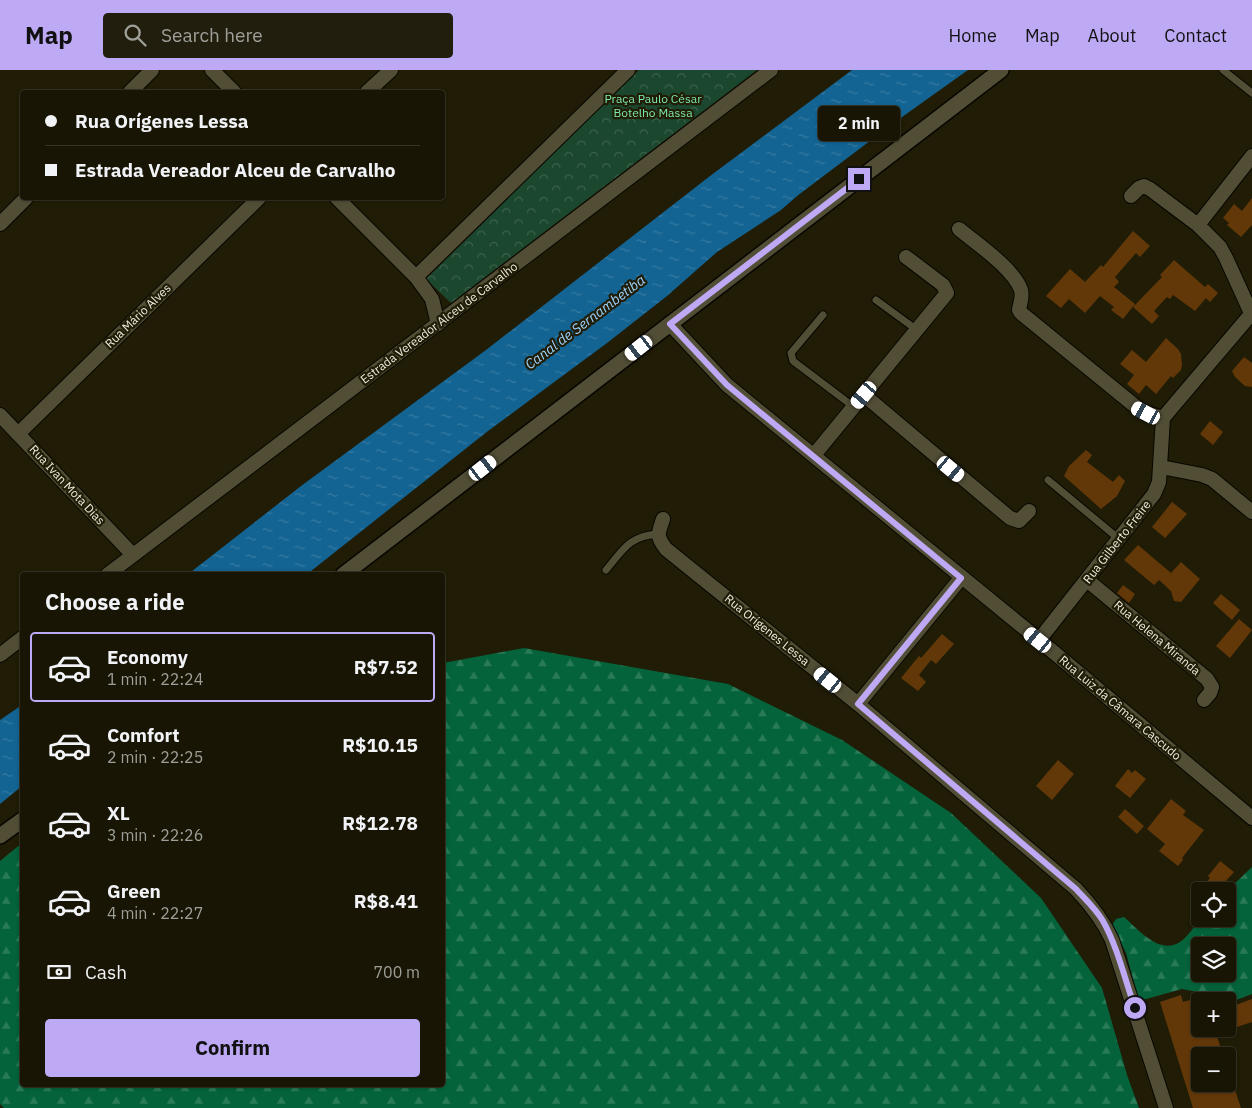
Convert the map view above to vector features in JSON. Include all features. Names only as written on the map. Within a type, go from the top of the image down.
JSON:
[{"type":"street","points":[[132,90],[152,70]]},
{"type":"street","points":[[212,70],[232,90]]},
{"type":"street","points":[[369,90],[391,70]]},
{"type":"street","points":[[416,277],[628,70]]},
{"type":"street","name":"Estrada Vereador Alceu de Carvalho","points":[[111,572],[771,70]]},
{"type":"street","points":[[347,572],[1001,70]]},
{"type":"street","points":[[1198,225],[1252,156]]},
{"type":"street","points":[[959,229],[998,261],[1013,277],[1021,290],[1020,310],[1022,313],[1135,406],[1146,413],[1163,418],[1252,313],[1223,252],[1210,236],[1198,225],[1144,186],[1131,196]]},
{"type":"street","points":[[0,224],[24,200]]},
{"type":"street","name":"Rua Mário Alves","points":[[18,434],[257,200]]},
{"type":"street","points":[[339,200],[416,277],[432,299],[438,324]]},
{"type":"street","points":[[814,455],[947,293],[943,285],[906,257]]},
{"type":"street","name":"Rua Luiz da Câmara Cascudo","points":[[670,324],[727,385],[1252,818]]},
{"type":"street","points":[[864,395],[1010,518],[1020,521],[1029,511]]},
{"type":"street","name":"Rua Ivan Mota Dias","points":[[0,415],[133,555]]},
{"type":"street","name":"Rua Gilberto Freire","points":[[1038,640],[1154,494],[1159,482],[1161,467],[1163,418]]},
{"type":"street","points":[[1161,467],[1202,475],[1212,479],[1252,512]]},
{"type":"street","points":[[658,534],[664,519]]},
{"type":"street","name":"Rua Orígenes Lessa","points":[[658,534],[660,542],[666,549],[858,704],[1076,889],[1090,903],[1103,920],[1112,940],[1166,1108]]},
{"type":"street","points":[[858,704],[961,578]]},
{"type":"street","name":"Rua Helena Miranda","points":[[1087,580],[1207,679],[1212,687],[1204,700]]},
{"type":"street","points":[[0,655],[20,640]]},
{"type":"street","points":[[0,836],[20,821]]},
{"type":"lane","points":[[1223,70],[1252,93]]},
{"type":"lane","points":[[876,300],[917,330]]},
{"type":"lane","points":[[823,315],[791,353],[791,356],[793,360],[854,407]]},
{"type":"lane","points":[[1048,480],[1119,539]]},
{"type":"lane","points":[[606,570],[633,540],[658,534]]},
{"type":"green space","name":"Praça Paulo César Botelho Massa","points":[[639,70],[757,70],[451,303],[426,279]]},
{"type":"green space","points":[[524,648],[728,684],[842,740],[951,813],[1041,898],[1102,988],[1127,1075],[1139,1108],[4,1108],[0,1104],[0,861],[20,845],[20,1087],[445,1087],[445,663]]},
{"type":"green space","points":[[1252,867],[1252,994],[1236,1000],[1236,992],[1198,992],[1182,989],[1139,1001],[1126,953],[1112,925],[1116,919],[1124,917],[1150,939],[1164,945],[1180,942],[1194,927],[1236,927],[1236,882]]},
{"type":"water","name":"Canal de Sernambetiba","points":[[852,70],[968,70],[895,122],[781,210],[717,252],[667,296],[488,431],[310,572],[191,572],[301,486],[486,350],[710,176]]},
{"type":"water","points":[[20,706],[20,788],[0,804],[0,720]]},
{"type":"building","points":[[1252,198],[1252,225],[1241,237],[1227,225],[1229,223],[1223,218],[1234,204],[1242,211]]},
{"type":"building","points":[[1133,231],[1150,246],[1140,257],[1136,253],[1115,277],[1119,282],[1114,287],[1135,304],[1123,319],[1111,310],[1114,307],[1100,296],[1085,313],[1069,299],[1061,308],[1046,296],[1070,269],[1085,282],[1101,265],[1103,267]]},
{"type":"building","points":[[1174,260],[1205,287],[1208,284],[1218,293],[1210,302],[1206,298],[1195,311],[1173,295],[1170,299],[1167,297],[1154,311],[1159,316],[1152,324],[1133,307],[1162,277],[1160,275]]},
{"type":"building","points":[[1166,338],[1181,354],[1181,370],[1173,378],[1171,376],[1156,394],[1146,385],[1139,394],[1127,384],[1134,375],[1120,364],[1132,350],[1146,362]]},
{"type":"building","points":[[1244,357],[1252,363],[1252,387],[1245,386],[1235,377],[1232,371]]},
{"type":"building","points":[[1210,421],[1223,432],[1213,445],[1200,434]]},
{"type":"building","points":[[1086,450],[1092,455],[1087,462],[1113,482],[1119,475],[1125,481],[1117,496],[1101,509],[1064,476],[1069,466]]},
{"type":"building","points":[[1172,502],[1187,514],[1165,538],[1152,527]]},
{"type":"building","points":[[1138,545],[1171,573],[1181,562],[1200,579],[1181,602],[1174,601],[1171,591],[1159,580],[1154,585],[1124,560]]},
{"type":"building","points":[[1123,585],[1135,594],[1129,603],[1117,593]]},
{"type":"building","points":[[1221,594],[1240,610],[1232,620],[1213,603]]},
{"type":"building","points":[[1239,619],[1252,630],[1230,658],[1216,646]]},
{"type":"building","points":[[942,634],[954,644],[936,664],[931,660],[919,675],[926,682],[918,691],[901,678],[919,656],[921,658]]},
{"type":"building","points":[[1058,760],[1074,774],[1052,800],[1036,786]]},
{"type":"building","points":[[1128,769],[1132,773],[1135,770],[1146,779],[1130,798],[1115,786]]},
{"type":"building","points":[[1171,799],[1186,811],[1183,815],[1204,830],[1178,866],[1159,851],[1165,844],[1147,829]]},
{"type":"building","points":[[1125,809],[1144,826],[1137,834],[1118,817]]},
{"type":"building","points":[[1220,861],[1234,872],[1225,882],[1206,882],[1210,878],[1208,876]]},
{"type":"building","points":[[1181,995],[1183,1002],[1191,1000],[1191,1037],[1217,1037],[1220,1047],[1191,1047],[1191,1092],[1236,1092],[1241,1108],[1193,1108],[1160,1002]]},
{"type":"building","points":[[1252,999],[1252,1022],[1236,1027],[1236,1005]]},
{"type":"route","points":[[859,179],[670,324],[727,385],[961,578],[858,704],[1076,889],[1090,903],[1103,920],[1112,940],[1135,1008]]}]
